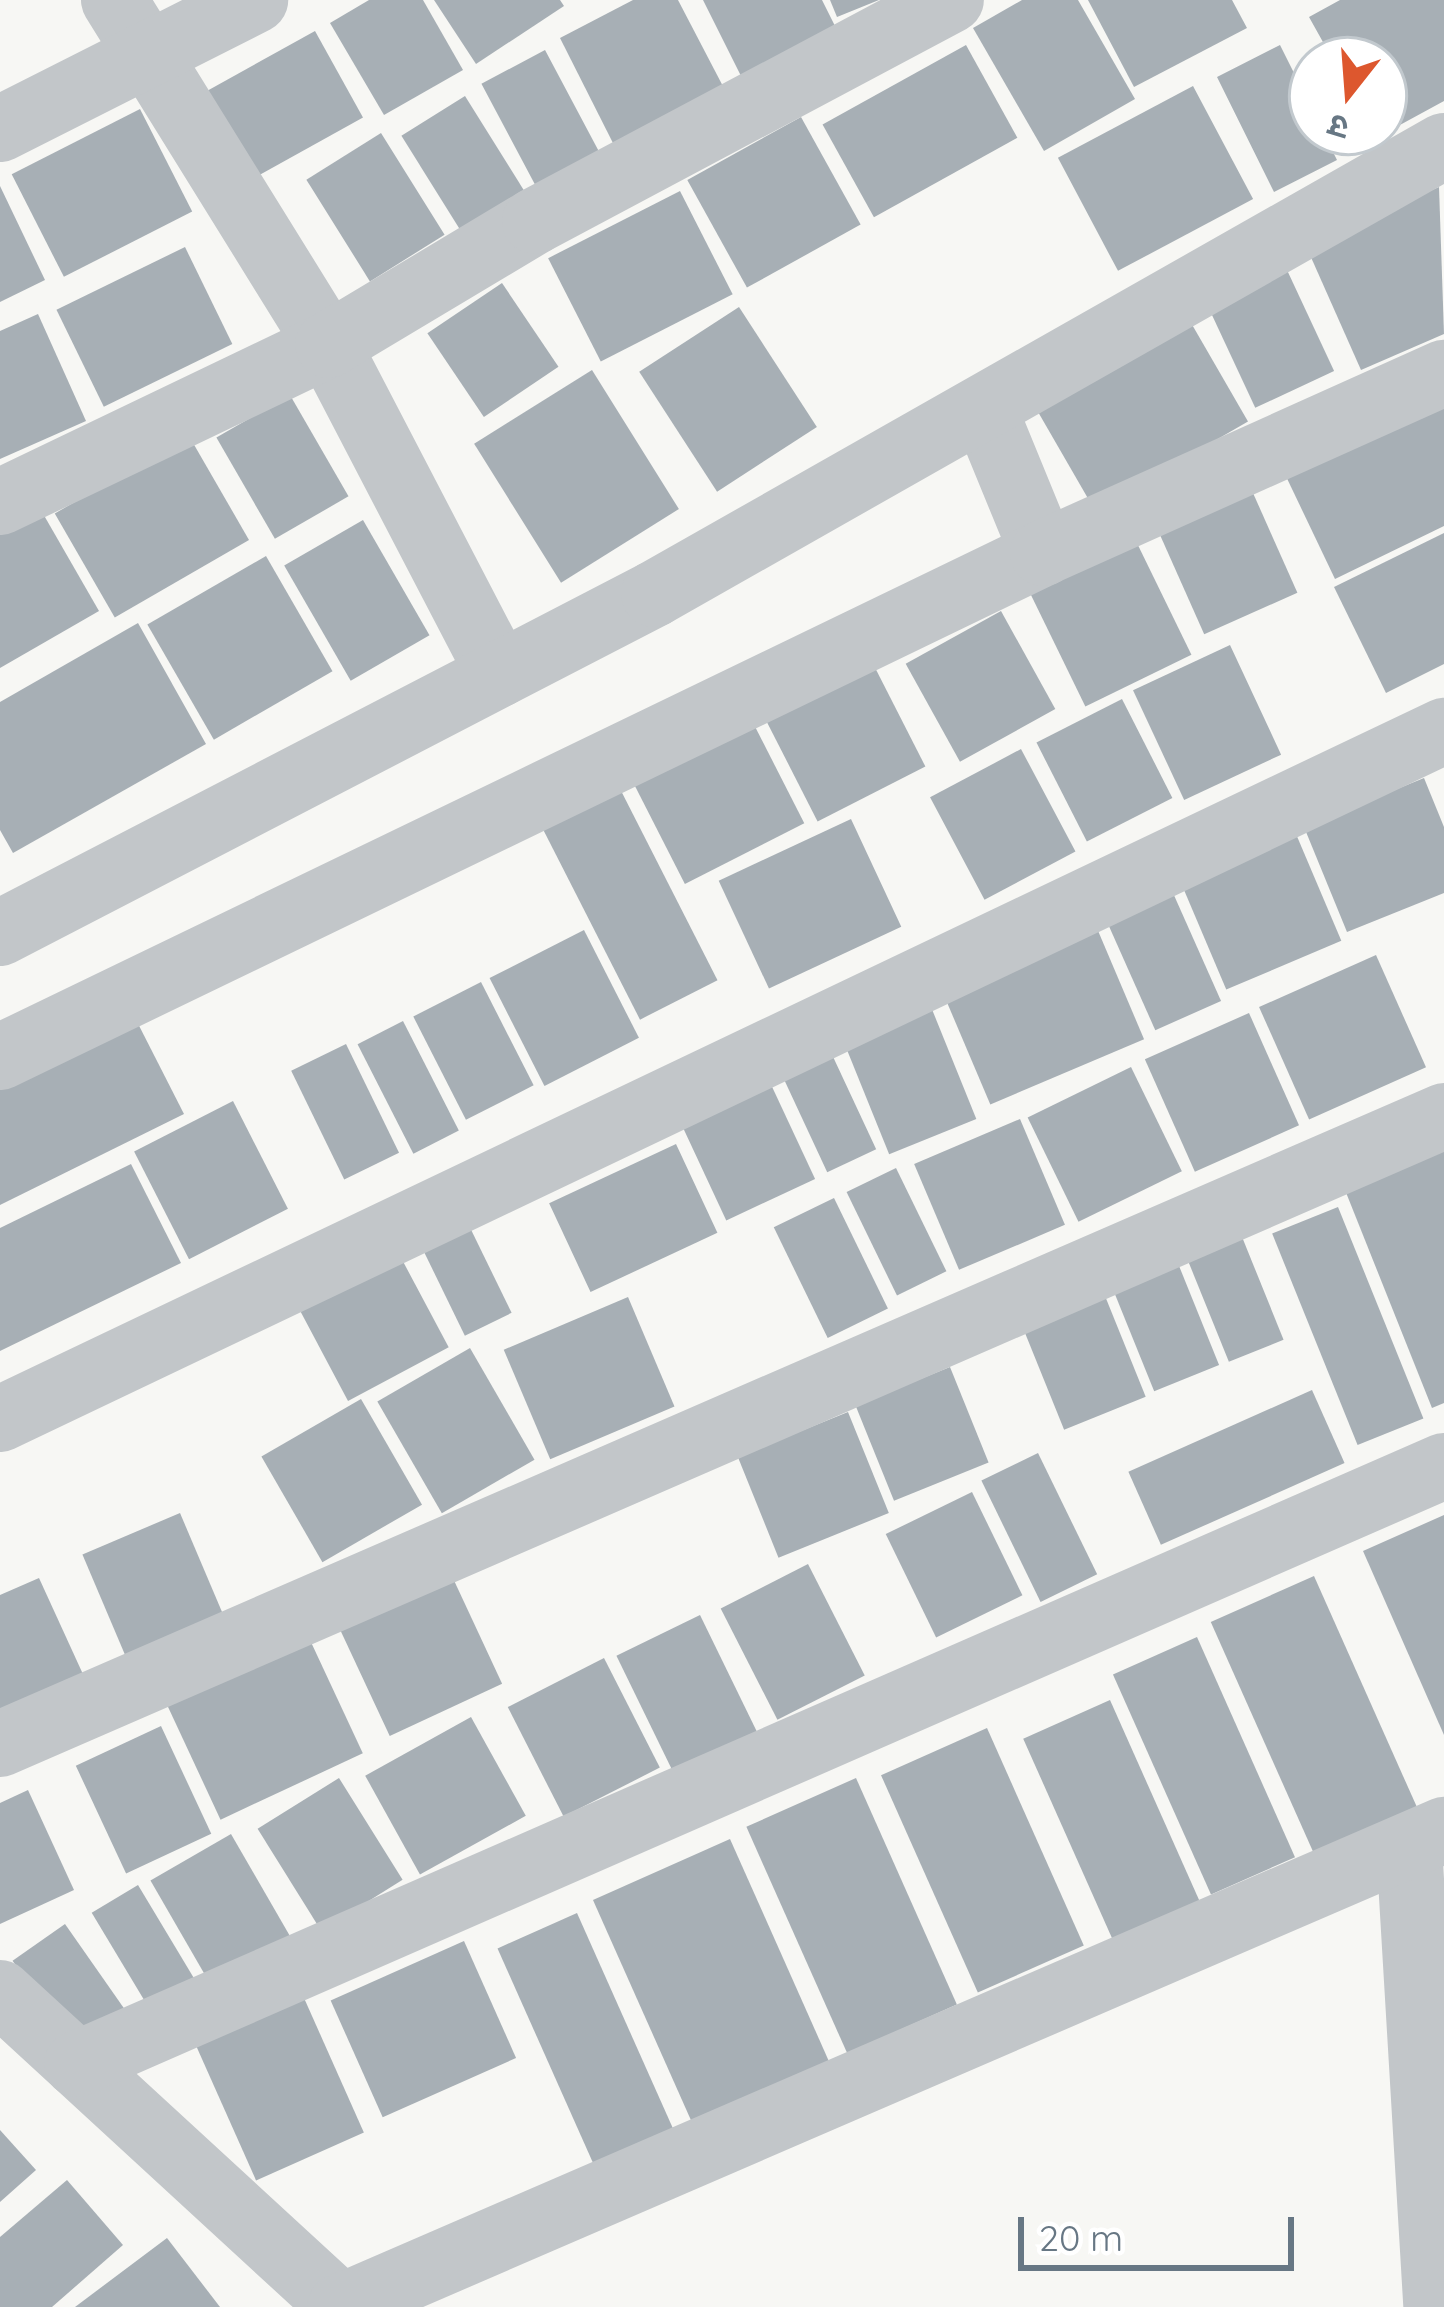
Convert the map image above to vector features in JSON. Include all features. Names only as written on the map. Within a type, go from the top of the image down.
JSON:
[{"type":"street","points":[[114,0],[328,345],[499,674]]},
{"type":"street","points":[[0,129],[255,0]]},
{"type":"street","points":[[0,502],[328,345],[535,220],[951,0]]},
{"type":"street","points":[[0,933],[499,674],[984,410],[1444,146]]},
{"type":"street","points":[[0,1057],[1043,553],[1444,374]]},
{"type":"street","points":[[984,410],[1043,553]]},
{"type":"street","points":[[0,1419],[1444,731]]},
{"type":"street","points":[[0,1744],[1444,1116]]},
{"type":"street","points":[[76,2064],[1444,1466]]},
{"type":"street","points":[[0,1993],[340,2307],[1426,1838],[1436,2307]]},
{"type":"building","points":[[369,0],[423,0],[463,70],[384,115],[330,23]]},
{"type":"building","points":[[434,0],[560,0],[564,6],[476,64]]},
{"type":"building","points":[[633,0],[678,0],[727,94],[617,151],[560,38]]},
{"type":"building","points":[[703,0],[822,0],[839,34],[743,80]]},
{"type":"building","points":[[830,0],[879,0],[837,17]]},
{"type":"building","points":[[1022,0],[1078,0],[1135,99],[1044,151],[973,28]]},
{"type":"building","points":[[1088,0],[1232,0],[1247,28],[1134,87]]},
{"type":"building","points":[[1340,0],[1444,0],[1444,101],[1408,121],[1408,36],[1320,36],[1309,17]]},
{"type":"building","points":[[315,31],[363,118],[242,184],[194,98]]},
{"type":"building","points":[[966,45],[1017,138],[874,217],[823,125]]},
{"type":"building","points":[[1280,45],[1288,61],[1288,156],[1335,156],[1337,160],[1274,192],[1217,77]]},
{"type":"building","points":[[545,50],[600,154],[537,188],[481,84]]},
{"type":"building","points":[[1193,86],[1253,199],[1118,271],[1058,158]]},
{"type":"building","points":[[465,96],[525,193],[462,232],[401,136]]},
{"type":"building","points":[[140,109],[192,211],[64,277],[12,174]]},
{"type":"building","points":[[801,117],[861,225],[747,288],[687,180]]},
{"type":"building","points":[[381,133],[445,235],[370,281],[306,180]]},
{"type":"building","points":[[0,186],[45,280],[0,302]]},
{"type":"building","points":[[1439,187],[1444,334],[1361,370],[1306,246]]},
{"type":"building","points":[[680,191],[733,294],[601,362],[548,258]]},
{"type":"building","points":[[185,247],[232,344],[104,407],[56,310]]},
{"type":"building","points":[[1280,255],[1334,371],[1255,408],[1201,292]]},
{"type":"building","points":[[502,283],[558,367],[484,417],[427,333]]},
{"type":"building","points":[[739,307],[817,427],[717,492],[639,372]]},
{"type":"building","points":[[1183,309],[1248,422],[1095,510],[1030,398]]},
{"type":"building","points":[[38,314],[86,421],[0,459],[0,331]]},
{"type":"building","points":[[592,370],[679,509],[561,583],[474,444]]},
{"type":"building","points":[[1444,391],[1444,526],[1335,579],[1282,468]]},
{"type":"building","points":[[290,395],[348,496],[275,539],[216,438]]},
{"type":"building","points":[[189,436],[249,540],[115,617],[55,514]]},
{"type":"building","points":[[1249,484],[1297,593],[1204,634],[1156,525]]},
{"type":"building","points":[[34,498],[99,611],[0,668],[0,518]]},
{"type":"building","points":[[363,520],[430,635],[351,681],[284,566]]},
{"type":"building","points":[[1444,533],[1444,664],[1386,693],[1334,587]]},
{"type":"building","points":[[1134,537],[1191,655],[1085,706],[1028,589]]},
{"type":"building","points":[[266,556],[332,671],[214,740],[147,624]]},
{"type":"building","points":[[1001,611],[1055,709],[960,762],[906,664]]},
{"type":"building","points":[[138,623],[206,744],[13,853],[0,830],[0,702]]},
{"type":"building","points":[[1230,645],[1281,755],[1184,800],[1133,690]]},
{"type":"building","points":[[865,648],[925,767],[818,821],[757,703]]},
{"type":"building","points":[[1122,699],[1172,798],[1087,841],[1036,743]]},
{"type":"building","points":[[743,703],[804,823],[685,884],[624,764]]},
{"type":"building","points":[[1021,749],[1075,851],[985,900],[930,797]]},
{"type":"building","points":[[614,777],[718,980],[640,1020],[536,816]]},
{"type":"building","points":[[1424,778],[1444,827],[1444,893],[1347,932],[1304,827]]},
{"type":"building","points":[[851,819],[901,927],[769,989],[719,881]]},
{"type":"building","points":[[1296,834],[1341,941],[1226,990],[1181,883]]},
{"type":"building","points":[[1169,884],[1221,1001],[1155,1030],[1103,913]]},
{"type":"building","points":[[1096,926],[1144,1039],[990,1104],[942,991]]},
{"type":"building","points":[[584,930],[639,1038],[544,1086],[490,978]]},
{"type":"building","points":[[1376,955],[1426,1067],[1309,1119],[1259,1007]]},
{"type":"building","points":[[481,982],[534,1085],[466,1120],[413,1017]]},
{"type":"building","points":[[925,992],[976,1119],[889,1154],[838,1027]]},
{"type":"building","points":[[128,1004],[184,1114],[0,1205],[0,1069]]},
{"type":"building","points":[[1249,1013],[1299,1125],[1195,1172],[1145,1059]]},
{"type":"building","points":[[403,1021],[459,1131],[413,1154],[358,1044]]},
{"type":"building","points":[[346,1044],[399,1153],[344,1179],[291,1071]]},
{"type":"building","points":[[828,1046],[876,1149],[827,1172],[779,1069]]},
{"type":"building","points":[[761,1063],[815,1179],[726,1220],[672,1104]]},
{"type":"building","points":[[1131,1067],[1182,1171],[1078,1222],[1028,1117]]},
{"type":"building","points":[[233,1101],[288,1209],[189,1259],[134,1151]]},
{"type":"building","points":[[1020,1119],[1065,1225],[959,1270],[914,1164]]},
{"type":"building","points":[[676,1144],[717,1233],[591,1292],[549,1203]]},
{"type":"building","points":[[1444,1151],[1444,1403],[1432,1408],[1345,1190]]},
{"type":"building","points":[[131,1164],[181,1263],[0,1351],[0,1228]]},
{"type":"building","points":[[896,1168],[946,1271],[897,1295],[847,1192]]},
{"type":"building","points":[[834,1198],[888,1309],[828,1338],[774,1227]]},
{"type":"building","points":[[459,1205],[512,1313],[465,1336],[412,1228]]},
{"type":"building","points":[[1338,1207],[1423,1418],[1358,1445],[1272,1234]]},
{"type":"building","points":[[1236,1222],[1284,1340],[1229,1362],[1181,1244]]},
{"type":"building","points":[[390,1237],[449,1347],[348,1401],[289,1291]]},
{"type":"building","points":[[1173,1251],[1219,1365],[1154,1391],[1108,1277]]},
{"type":"building","points":[[1103,1291],[1146,1397],[1064,1430],[1021,1324]]},
{"type":"building","points":[[628,1297],[674,1407],[550,1459],[504,1350]]},
{"type":"building","points":[[470,1348],[534,1460],[442,1513],[377,1402]]},
{"type":"building","points":[[950,1367],[989,1462],[894,1501],[855,1405]]},
{"type":"building","points":[[1312,1390],[1345,1463],[1161,1545],[1128,1472]]},
{"type":"building","points":[[361,1399],[422,1505],[322,1562],[261,1456]]},
{"type":"building","points":[[848,1412],[889,1513],[778,1558],[738,1457]]},
{"type":"building","points":[[1038,1453],[1097,1574],[1041,1602],[981,1481]]},
{"type":"building","points":[[972,1492],[1022,1595],[936,1637],[886,1534]]},
{"type":"building","points":[[180,1513],[224,1617],[127,1658],[82,1554]]},
{"type":"building","points":[[1444,1515],[1444,1735],[1363,1551]]},
{"type":"building","points":[[808,1564],[865,1675],[777,1720],[721,1608]]},
{"type":"building","points":[[451,1574],[502,1684],[390,1736],[339,1626]]},
{"type":"building","points":[[1314,1576],[1418,1810],[1315,1856],[1211,1622]]},
{"type":"building","points":[[39,1578],[87,1683],[0,1721],[0,1595]]},
{"type":"building","points":[[700,1615],[757,1733],[674,1774],[616,1656]]},
{"type":"building","points":[[1197,1637],[1295,1857],[1211,1895],[1113,1674]]},
{"type":"building","points":[[310,1640],[363,1753],[221,1820],[168,1706]]},
{"type":"building","points":[[604,1658],[660,1768],[564,1817],[508,1707]]},
{"type":"building","points":[[1110,1700],[1200,1903],[1114,1941],[1023,1739]]},
{"type":"building","points":[[471,1717],[526,1816],[420,1874],[365,1776]]},
{"type":"building","points":[[161,1726],[211,1834],[126,1874],[76,1766]]},
{"type":"building","points":[[987,1728],[1084,1945],[978,1993],[881,1775]]},
{"type":"building","points":[[339,1778],[403,1880],[321,1931],[258,1829]]},
{"type":"building","points":[[856,1778],[957,2005],[847,2053],[746,1827]]},
{"type":"building","points":[[28,1790],[74,1890],[0,1924],[0,1803]]},
{"type":"building","points":[[231,1834],[292,1939],[211,1985],[150,1880]]},
{"type":"building","points":[[730,1839],[832,2067],[695,2128],[593,1900]]},
{"type":"building","points":[[138,1885],[198,1984],[151,2012],[92,1913]]},
{"type":"building","points":[[577,1913],[673,2129],[594,2164],[498,1948]]},
{"type":"building","points":[[65,1924],[133,2021],[80,2057],[13,1961]]},
{"type":"building","points":[[464,1941],[516,2058],[383,2117],[331,2000]]},
{"type":"building","points":[[300,1989],[364,2132],[256,2180],[192,2037]]},
{"type":"building","points":[[0,2130],[36,2170],[0,2202]]},
{"type":"building","points":[[67,2180],[123,2245],[52,2307],[0,2307],[0,2237]]},
{"type":"building","points":[[167,2238],[220,2307],[75,2307]]}]
